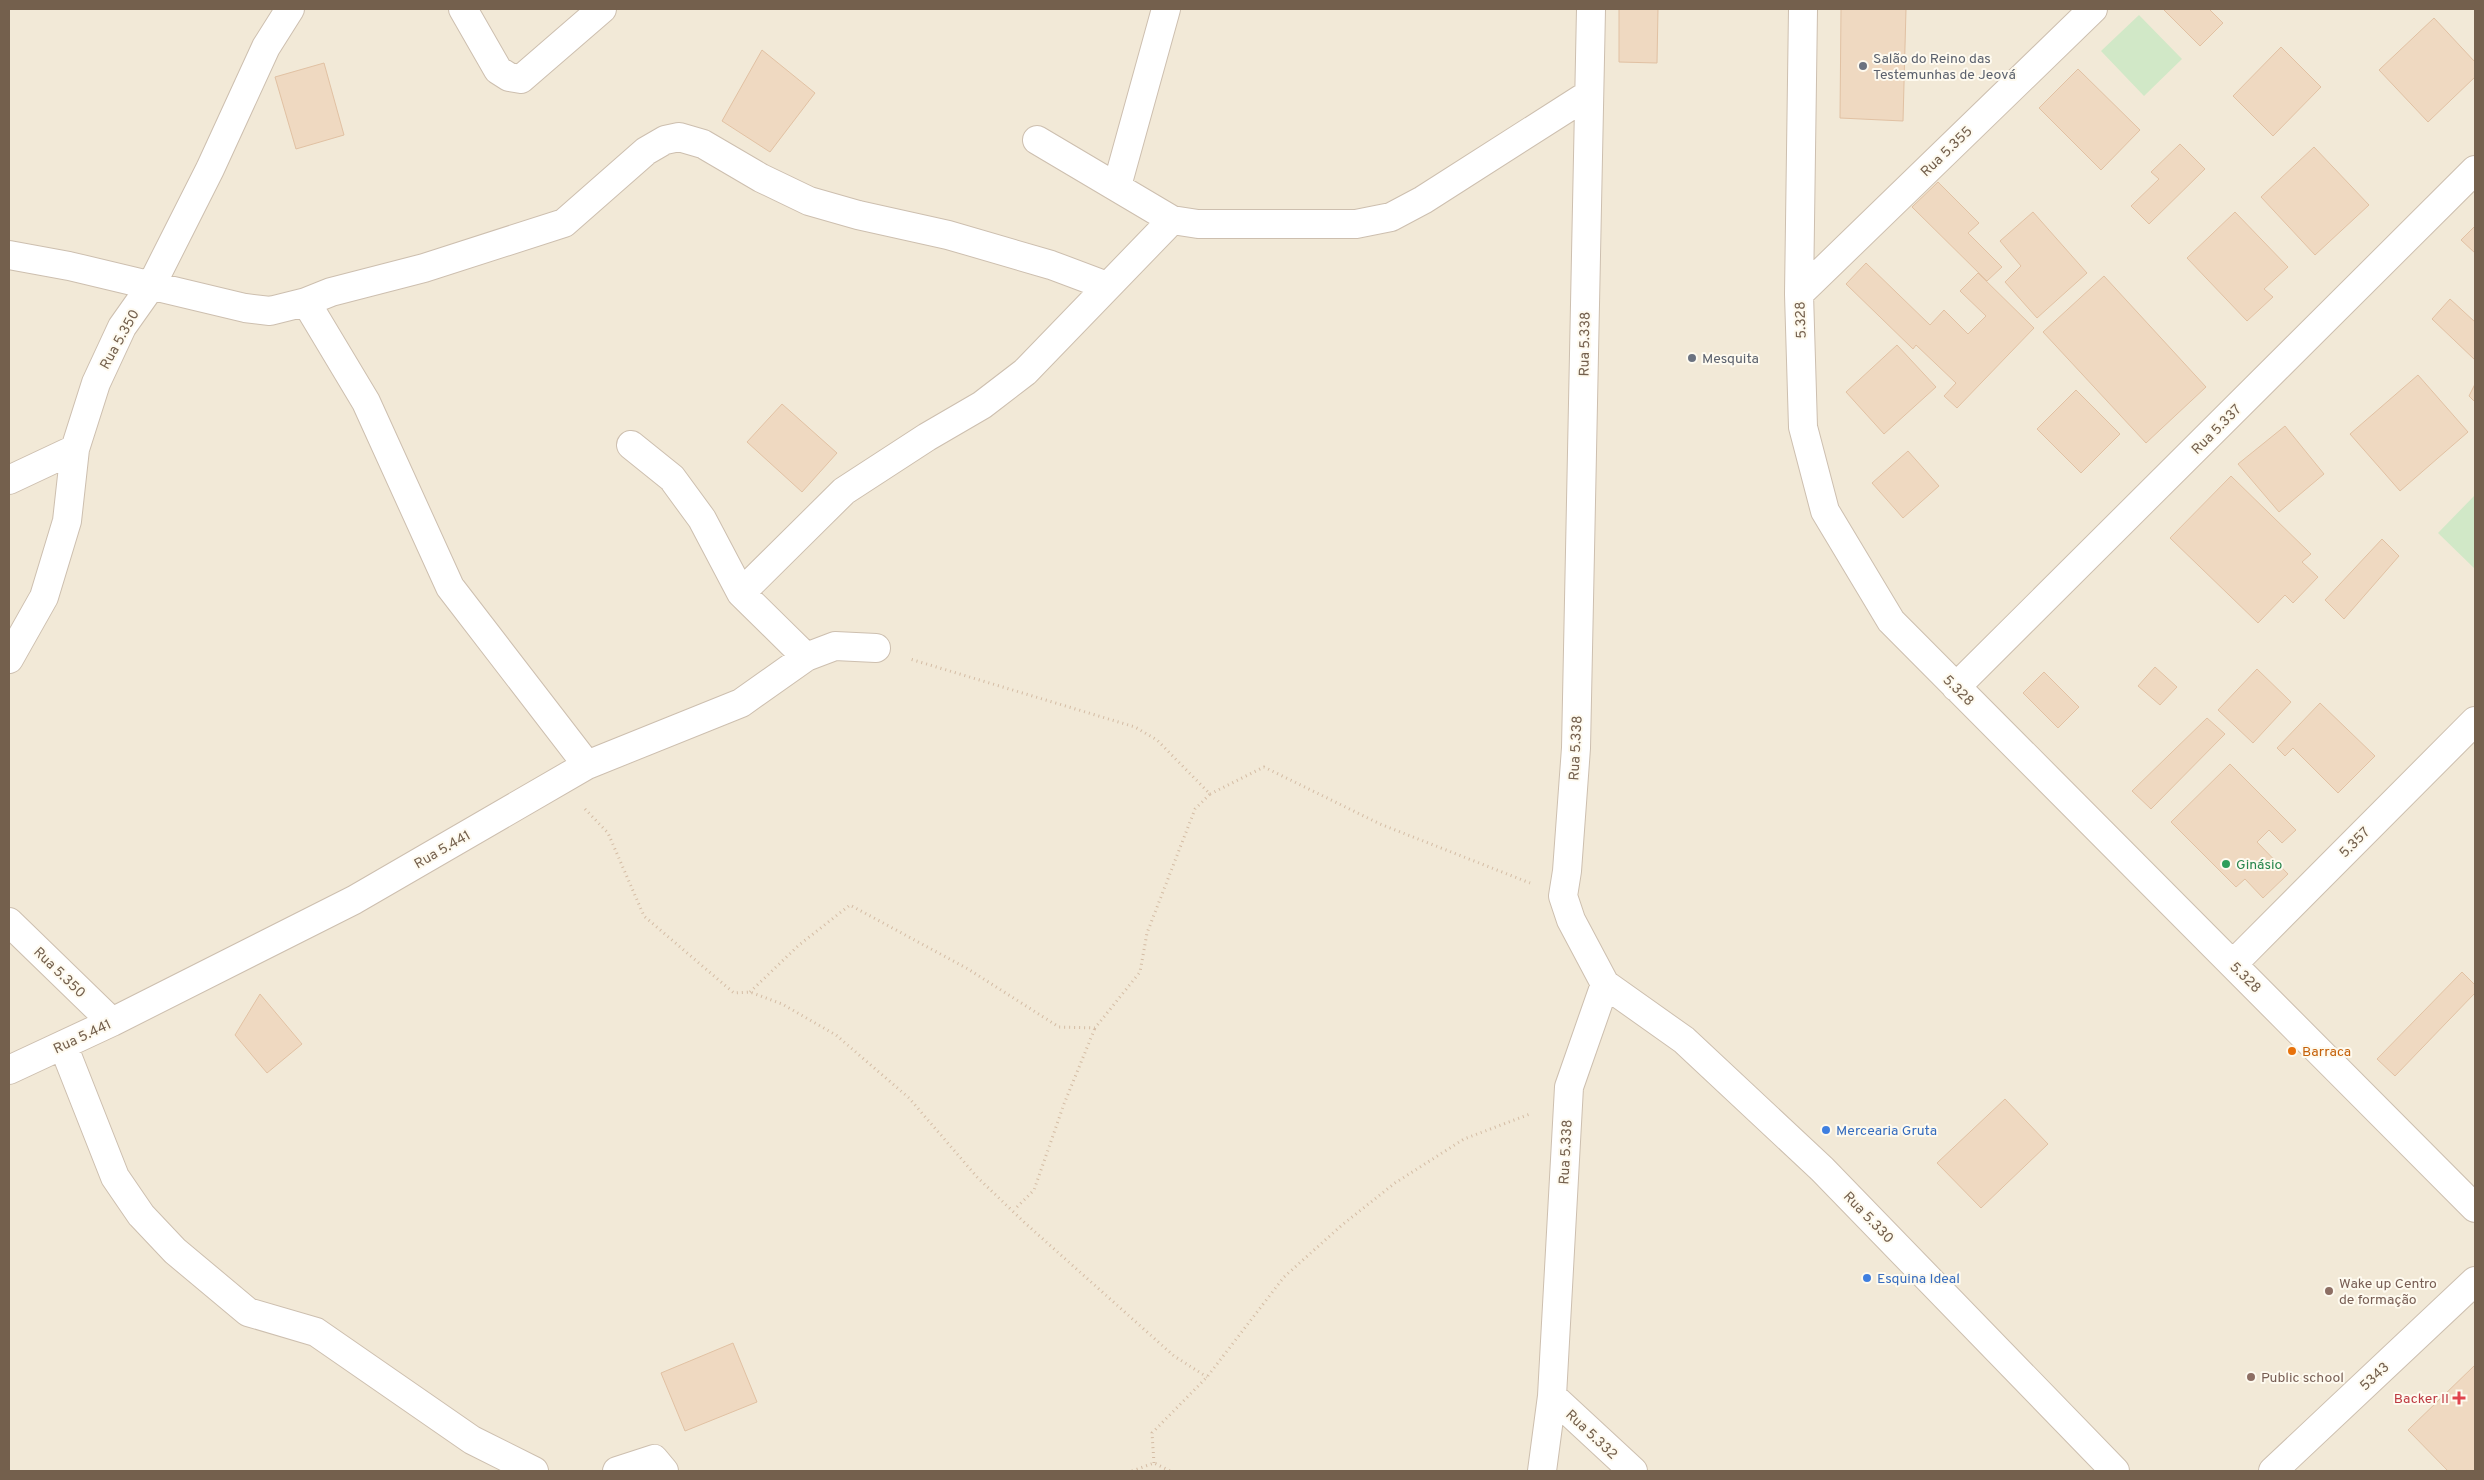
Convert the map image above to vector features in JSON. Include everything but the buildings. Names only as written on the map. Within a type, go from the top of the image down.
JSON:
[{"type":"street","name":"Rua 5.350","points":[[9,659],[44,597],[67,521],[75,449],[96,383],[122,327],[151,286],[210,169],[266,47],[290,9]]},
{"type":"street","points":[[463,9],[498,70],[509,77],[520,78],[602,9]]},
{"type":"street","points":[[1117,186],[1166,9]]},
{"type":"street","name":"Rua 5.338","points":[[1542,1471],[1552,1396],[1569,1087],[1604,984],[1571,920],[1563,896],[1567,871],[1576,748],[1591,9]]},
{"type":"street","name":"5.328","points":[[1803,9],[1799,294],[1803,427],[1825,511],[1891,621],[2475,1208]]},
{"type":"street","name":"Rua 5.355","points":[[1799,294],[2093,9]]},
{"type":"street","points":[[1037,140],[1172,220],[1198,224],[1356,224],[1391,217],[1423,200],[1589,94]]},
{"type":"street","points":[[9,255],[245,308],[270,311],[306,302],[331,292],[424,268],[564,223],[646,151],[665,140],[679,137],[703,144],[761,178],[809,201],[858,215],[948,234],[1051,265],[1107,286]]},
{"type":"street","name":"Rua 5.337","points":[[1956,687],[2475,170]]},
{"type":"street","points":[[742,593],[844,490],[927,437],[982,406],[1024,372],[1172,220]]},
{"type":"street","points":[[306,302],[366,402],[450,587],[587,764]]},
{"type":"street","points":[[631,445],[672,478],[702,520],[742,593],[806,656]]},
{"type":"street","points":[[9,480],[75,449]]},
{"type":"street","name":"Rua 5.441","points":[[9,1070],[112,1022],[354,900],[587,764],[741,703],[806,656],[835,646],[876,648]]},
{"type":"street","name":"5.357","points":[[2233,964],[2475,721]]},
{"type":"street","name":"Rua 5.350","points":[[9,922],[112,1022]]},
{"type":"street","name":"Rua 5.330","points":[[1604,984],[1684,1040],[1822,1169],[2115,1471]]},
{"type":"street","points":[[63,1045],[115,1177],[141,1215],[175,1251],[248,1312],[316,1332],[472,1440],[534,1471]]},
{"type":"street","name":"5343","points":[[2273,1471],[2475,1280]]},
{"type":"street","name":"Rua 5.332","points":[[1552,1396],[1633,1471]]},
{"type":"street","points":[[617,1471],[654,1459],[664,1471]]},
{"type":"path","points":[[876,648],[1135,727],[1157,740],[1210,794]]},
{"type":"path","points":[[1017,1208],[1034,1190],[1064,1104],[1095,1028],[1140,972],[1147,933],[1195,808],[1210,794],[1264,767],[1380,824],[1563,896]]},
{"type":"path","points":[[559,781],[608,833],[644,916],[734,993],[750,992],[782,1004],[836,1035],[909,1098],[977,1177],[1025,1224],[1174,1356],[1207,1377]]},
{"type":"path","points":[[750,992],[800,946],[850,905],[968,969],[1060,1027],[1095,1028]]},
{"type":"path","points":[[1154,1463],[1152,1433],[1207,1377],[1284,1277],[1342,1225],[1395,1183],[1464,1139],[1568,1099]]},
{"type":"path","points":[[1132,1471],[1154,1463],[1170,1471]]},
{"type":"shaded area","points":[[9,9],[2475,9],[2475,1471],[9,1471]]},
{"type":"green space","points":[[2139,15],[2182,59],[2144,96],[2101,51]]},
{"type":"green space","points":[[2475,495],[2475,569],[2438,533]]},
{"type":"place","name":"Salão do Reino das Testemunhas de Jeová","points":[[1863,66]]},
{"type":"place","name":"Mesquita","points":[[1692,358]]},
{"type":"place","name":"Ginásio","points":[[2226,864]]},
{"type":"place","name":"Barraca","points":[[2292,1051]]},
{"type":"place","name":"Mercearia Gruta","points":[[1826,1130]]},
{"type":"place","name":"Esquina Ideal","points":[[1867,1278]]},
{"type":"place","name":"Wake up Centro de formação","points":[[2329,1291]]},
{"type":"place","name":"Public school","points":[[2251,1377]]},
{"type":"place","name":"Backer II","points":[[2459,1398]]}]
